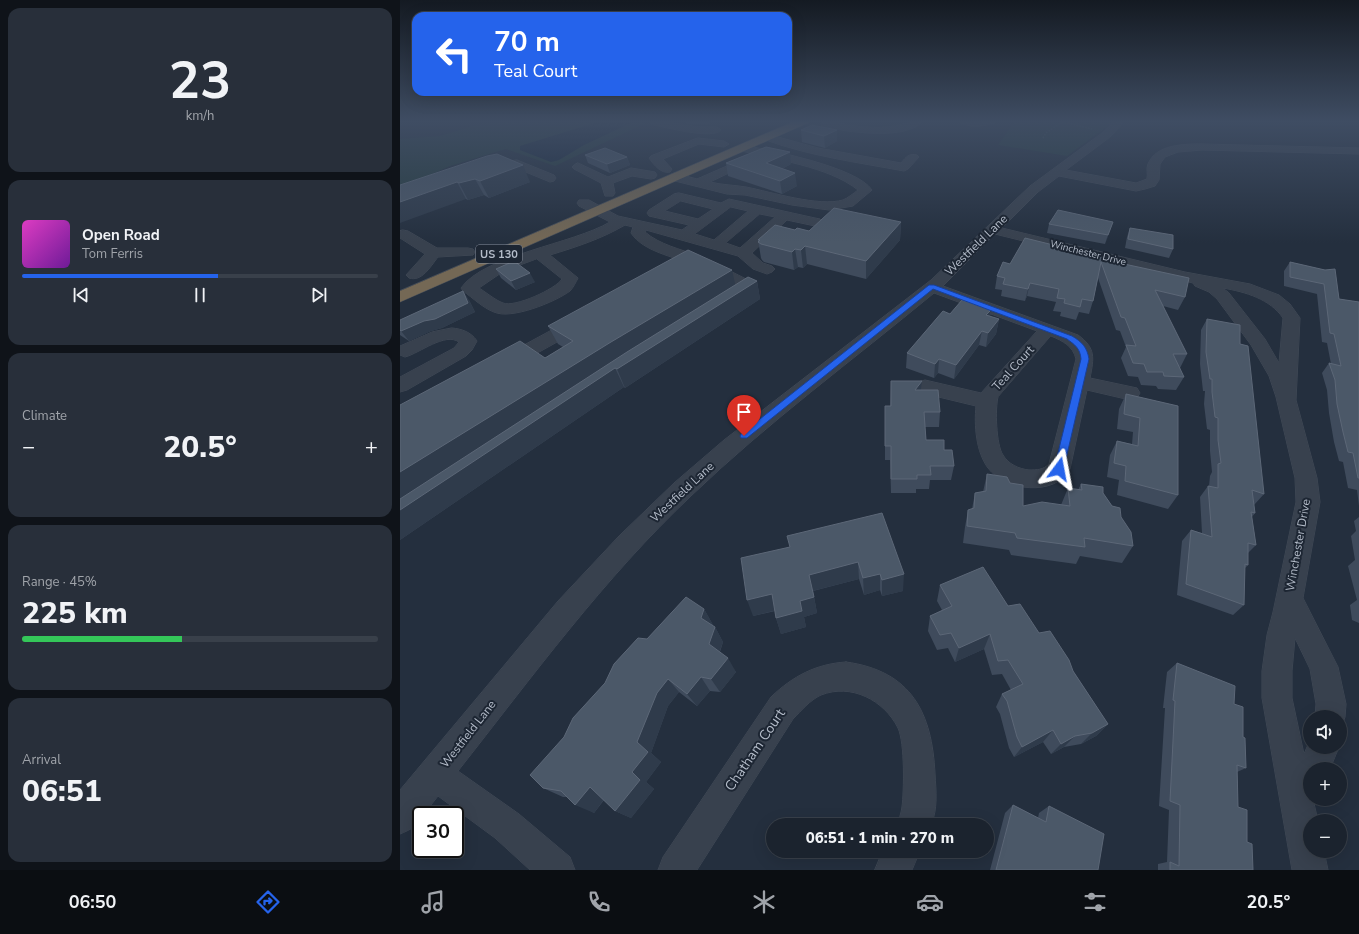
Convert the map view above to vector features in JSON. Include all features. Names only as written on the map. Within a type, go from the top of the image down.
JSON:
[{"type":"highway","name":"US 130","points":[[400,297],[458,272],[505,259],[591,207],[608,187],[651,175],[671,173],[691,162]]},
{"type":"highway","name":"US 130","points":[[407,277],[468,252],[591,207],[671,173],[703,162]]},
{"type":"street","points":[[700,182],[745,162]]},
{"type":"street","points":[[671,173],[727,190],[745,190],[792,201],[829,206],[848,203],[866,190],[861,184],[822,168],[800,162]]},
{"type":"street","points":[[874,162],[904,167],[908,162]]},
{"type":"street","name":"Westfield Lane","points":[[400,817],[436,775],[568,610],[628,544],[676,496],[732,446],[932,287],[1034,189],[1070,162]]},
{"type":"street","points":[[1056,172],[1136,187],[1152,182],[1154,179],[1154,162]]},
{"type":"street","points":[[483,171],[499,166],[518,164],[550,178]]},
{"type":"street","points":[[578,167],[608,187]]},
{"type":"street","points":[[700,224],[654,212],[678,197],[723,207]]},
{"type":"street","points":[[684,236],[729,203],[815,222],[806,231]]},
{"type":"street","points":[[591,207],[614,219],[684,236],[743,253],[758,266],[767,269]]},
{"type":"street","points":[[716,245],[758,210]]},
{"type":"street","points":[[743,253],[785,215]]},
{"type":"street","points":[[539,253],[570,278],[565,287],[548,296],[515,309],[500,309],[469,288],[505,259],[539,253],[603,232],[622,221]]},
{"type":"street","points":[[640,225],[638,233],[645,240],[746,285],[745,291],[720,308]]},
{"type":"street","name":"Winchester Drive","points":[[991,229],[1185,277],[1259,292],[1281,304],[1292,318],[1286,400]]},
{"type":"street","points":[[765,233],[781,237]]},
{"type":"street","points":[[404,234],[434,253],[468,252]]},
{"type":"street","points":[[407,277],[434,253]]},
{"type":"street","points":[[672,271],[692,260]]},
{"type":"street","points":[[458,272],[478,280]]},
{"type":"street","name":"Winchester Drive","points":[[1185,277],[1204,284],[1223,296],[1266,355],[1278,376],[1286,400],[1306,478],[1308,502],[1281,635],[1277,671],[1277,698],[1303,831]]},
{"type":"street","name":"Teal Court","points":[[932,287],[1048,329],[1070,337],[1079,343],[1084,351],[1085,359],[1059,469],[1050,476],[1037,479],[1022,478],[1008,472],[998,464],[991,454],[985,409],[986,401],[994,389],[1048,329]]},
{"type":"street","points":[[492,371],[593,315]]},
{"type":"street","points":[[400,385],[460,352],[466,346],[468,341],[458,334],[451,333],[403,349]]},
{"type":"street","points":[[403,349],[429,369]]},
{"type":"street","points":[[1080,382],[1130,394]]},
{"type":"street","points":[[925,387],[986,401]]},
{"type":"street","name":"Winchester Drive","points":[[1289,598],[1324,667],[1331,704],[1331,710]]},
{"type":"street","name":"Chatham Court","points":[[676,870],[782,708],[799,692],[817,681],[836,676],[858,677],[880,686],[897,700],[910,720],[918,745],[920,807],[916,818]]},
{"type":"street","points":[[436,775],[507,826],[557,870]]},
{"type":"street","points":[[893,870],[899,858]]},
{"type":"green space","points":[[400,162],[464,162],[450,166],[400,189]]},
{"type":"green space","points":[[542,162],[564,162],[555,166]]},
{"type":"building","points":[[470,162],[515,162],[523,165],[480,181],[475,179],[459,183],[457,182],[400,202],[400,185]]},
{"type":"building","points":[[601,162],[614,162],[607,164]]},
{"type":"building","points":[[730,162],[769,162],[766,163],[795,173],[780,181],[726,163]]},
{"type":"building","points":[[834,208],[901,222],[866,261],[805,246],[801,250],[795,249],[792,252],[758,242],[760,240],[758,240],[775,225],[795,230],[797,228],[809,231]]},
{"type":"building","points":[[1058,210],[1113,222],[1108,235],[1049,224]]},
{"type":"building","points":[[1130,228],[1173,235],[1173,249],[1128,239]]},
{"type":"building","points":[[1025,238],[1102,257],[1101,259],[1189,278],[1185,297],[1155,290],[1187,354],[1173,354],[1184,377],[1164,376],[1163,372],[1147,372],[1144,364],[1133,363],[1126,345],[1136,346],[1125,318],[1121,317],[1101,262],[1093,301],[1082,299],[1080,307],[1064,303],[1065,299],[1057,298],[1059,289],[1030,283],[1028,289],[1003,284],[1005,278],[997,276],[1003,262],[1010,264]]},
{"type":"building","points":[[688,250],[732,270],[611,342],[400,472],[400,405],[520,341],[545,358],[573,341],[548,326]]},
{"type":"building","points":[[514,261],[530,273],[511,281],[496,269]]},
{"type":"building","points":[[1290,262],[1325,270],[1335,269],[1339,299],[1359,302],[1359,478],[1353,453],[1348,452],[1337,404],[1335,380],[1329,363],[1341,366],[1334,334],[1330,333],[1324,284],[1290,277]]},
{"type":"building","points":[[748,277],[757,281],[617,369],[615,368],[400,510],[400,499],[627,352]]},
{"type":"building","points":[[463,291],[468,303],[435,319],[424,321],[401,331],[400,330],[400,320]]},
{"type":"building","points":[[962,300],[991,310],[986,315],[999,319],[988,333],[982,331],[956,365],[939,359],[935,364],[907,353],[943,311],[950,314]]},
{"type":"building","points":[[1207,319],[1240,325],[1240,344],[1248,346],[1264,494],[1252,490],[1255,513],[1251,512],[1256,545],[1248,543],[1248,565],[1245,564],[1244,605],[1186,584],[1191,530],[1212,537],[1208,486],[1218,488],[1218,464],[1221,463],[1218,440],[1218,418],[1215,417],[1212,379],[1210,379],[1206,352]]},
{"type":"building","points":[[891,381],[922,381],[915,390],[938,390],[940,412],[924,412],[926,440],[944,440],[944,450],[952,450],[954,466],[930,466],[931,475],[917,475],[917,479],[891,479],[891,446],[885,446],[885,406],[891,406]]},
{"type":"building","points":[[1126,394],[1178,406],[1178,495],[1125,481],[1126,466],[1114,463],[1117,441],[1138,446],[1140,418],[1124,414]]},
{"type":"building","points":[[987,474],[1007,477],[1010,483],[1023,485],[1023,506],[1042,502],[1070,506],[1068,488],[1082,490],[1081,484],[1103,487],[1103,493],[1112,506],[1120,508],[1121,517],[1131,532],[1133,546],[1084,538],[1085,547],[1017,538],[1015,533],[967,526],[968,510],[974,508],[975,493],[986,491]]},
{"type":"building","points":[[882,513],[904,574],[882,580],[880,574],[863,578],[858,562],[809,575],[814,597],[800,601],[802,611],[776,618],[772,594],[747,600],[741,558],[790,547],[787,536]]},
{"type":"building","points":[[983,567],[1008,606],[1020,604],[1039,633],[1050,631],[1069,660],[1073,671],[1108,724],[1092,733],[1075,736],[1061,744],[1053,730],[1022,747],[1017,737],[1007,701],[1002,694],[1023,684],[1008,660],[998,661],[990,634],[959,648],[951,633],[940,635],[930,616],[952,606],[940,585]]},
{"type":"building","points":[[686,597],[704,609],[701,618],[715,627],[709,644],[728,658],[711,679],[701,677],[687,694],[668,679],[657,693],[637,742],[648,752],[632,772],[640,780],[615,811],[590,787],[575,805],[561,791],[543,788],[530,775],[564,737],[573,718],[605,683],[614,664],[638,638],[647,639]]},
{"type":"building","points":[[1177,663],[1235,686],[1234,704],[1243,707],[1243,737],[1245,738],[1246,768],[1237,765],[1238,807],[1247,810],[1247,842],[1252,844],[1253,870],[1170,870],[1170,862],[1179,866],[1180,805],[1170,801],[1175,701],[1173,700]]},
{"type":"building","points":[[1013,805],[1046,822],[1049,806],[1104,834],[1098,870],[996,870]]},
{"type":"route","points":[[744,436],[932,287],[1070,337],[1079,343],[1084,351],[1085,359],[1059,469]]}]
